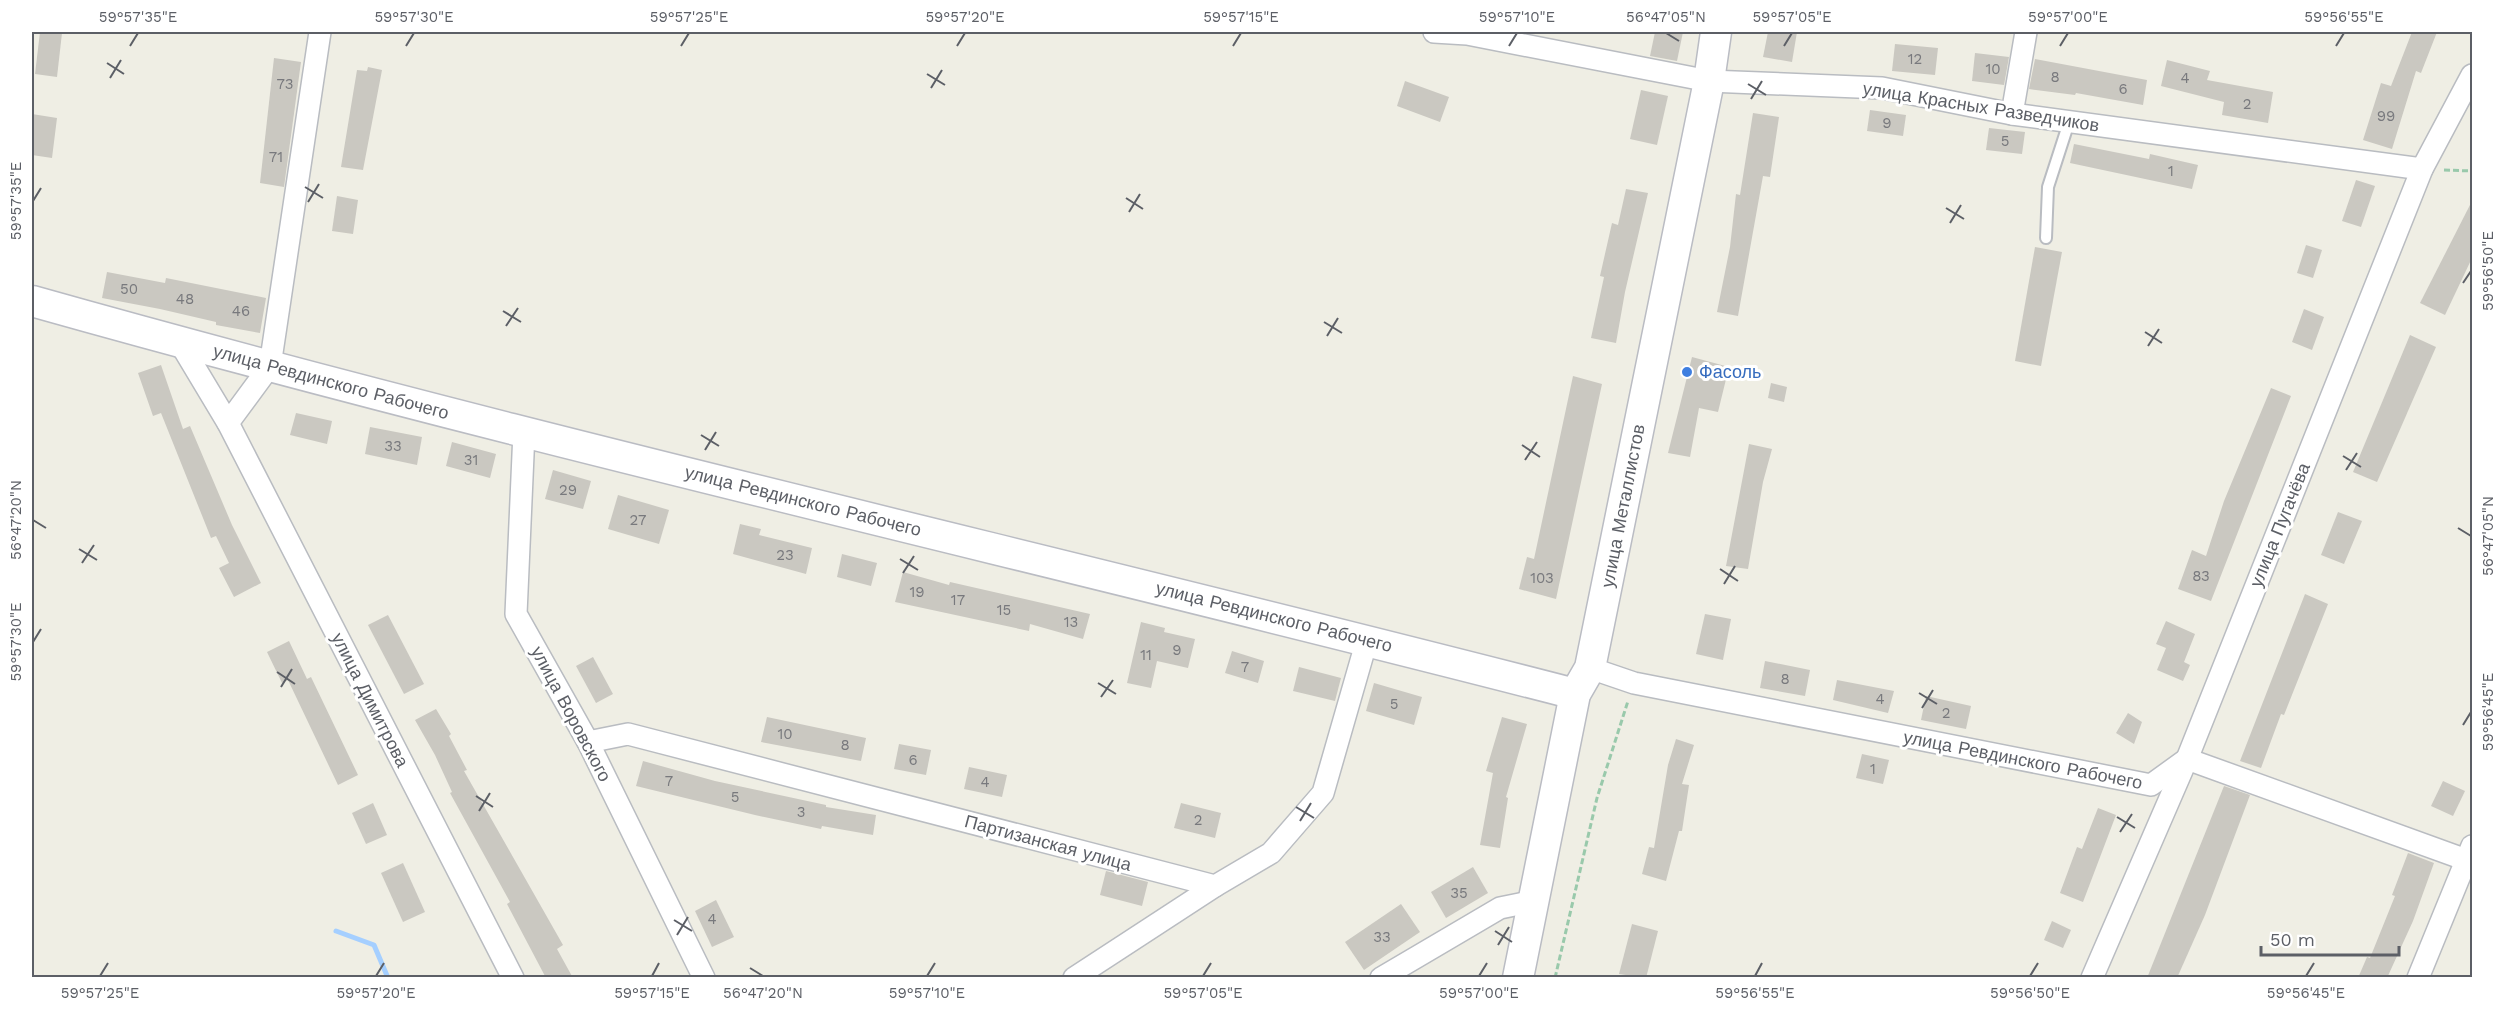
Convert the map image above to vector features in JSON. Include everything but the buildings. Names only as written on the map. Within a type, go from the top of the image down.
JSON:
[{"type":"street","points":[[228,423],[270,366],[321,32]]},
{"type":"street","name":"улица Красных Разведчиков","points":[[1434,32],[1467,34],[1709,81],[1882,88],[2012,114],[2422,169]]},
{"type":"street","name":"улица Металлистов","points":[[1518,978],[1575,694],[1590,668],[1709,81],[1716,32]]},
{"type":"street","points":[[2012,114],[2026,32]]},
{"type":"street","name":"улица Пугачёва","points":[[2092,978],[2187,759],[2422,169],[2472,75]]},
{"type":"street","name":"улица Ревдинского Рабочего","points":[[32,301],[180,343],[524,432],[1367,640],[1575,694]]},
{"type":"street","name":"улица Димитрова","points":[[180,343],[228,423],[513,978]]},
{"type":"street","name":"улица Воровского","points":[[524,432],[516,614],[588,742],[704,978]]},
{"type":"street","points":[[1074,978],[1215,886],[1271,853],[1323,793],[1367,640]]},
{"type":"street","name":"улица Ревдинского Рабочего","points":[[1590,668],[1634,682],[2151,785],[2187,759]]},
{"type":"street","name":"Партизанская улица","points":[[588,742],[628,734],[1215,886]]},
{"type":"street","points":[[2187,759],[2470,856],[2418,978]]},
{"type":"street","points":[[1381,978],[1500,908],[1534,901]]},
{"type":"lane","points":[[2046,238],[2048,187],[2069,122]]},
{"type":"path","points":[[2422,169],[2472,171]]},
{"type":"path","points":[[1555,978],[1597,798],[1634,682]]},
{"type":"waterway","points":[[336,931],[374,945],[388,978]]},
{"type":"place","name":"Фасоль","points":[[1687,372]]}]
